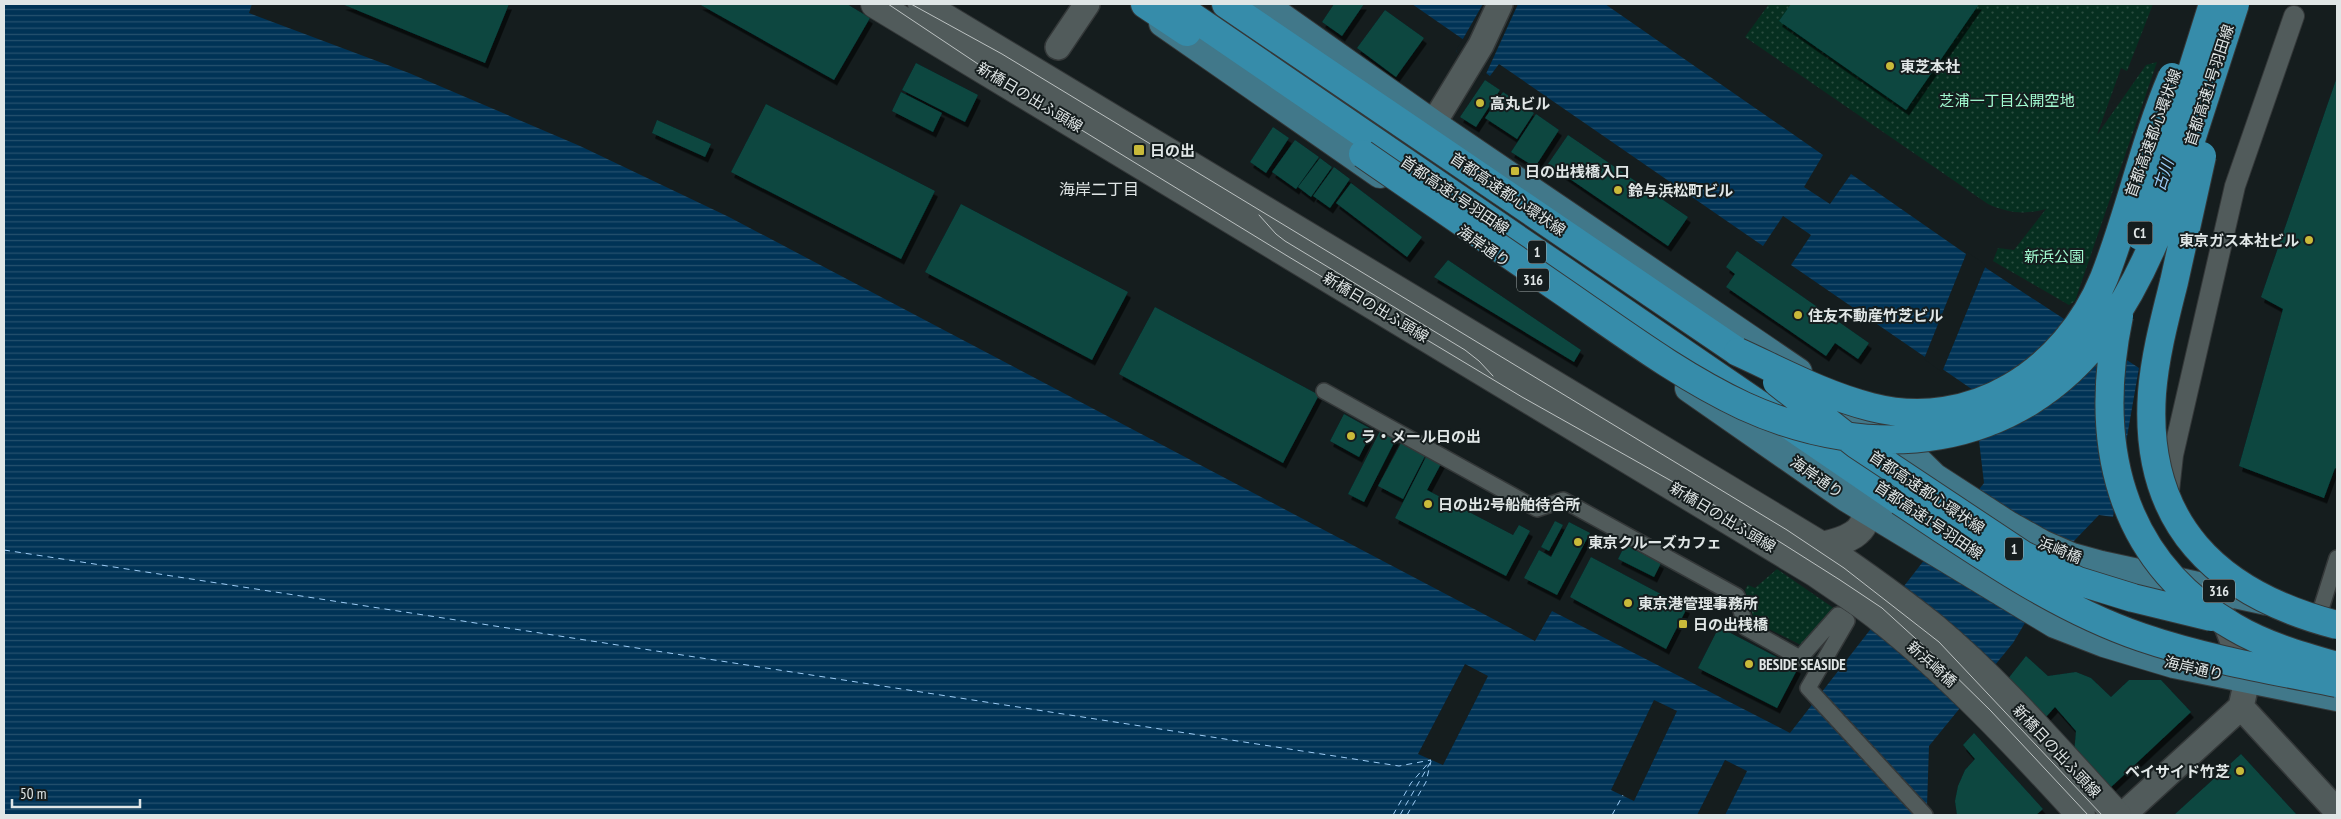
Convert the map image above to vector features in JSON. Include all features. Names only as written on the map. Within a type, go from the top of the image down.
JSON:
[{"type":"highway","points":[[1145,4],[1363,154]]},
{"type":"highway","points":[[1173,4],[1363,154]]},
{"type":"highway","name":"首都高速1号羽田線","points":[[1173,4],[1900,501],[2021,579],[2073,608],[2140,637],[2203,656],[2337,683]]},
{"type":"highway","name":"1","points":[[1226,4],[1278,37]]},
{"type":"highway","points":[[1236,4],[1278,37]]},
{"type":"highway","name":"首都高速都心環状線","points":[[1738,352],[1834,396],[1873,408],[1908,413],[1937,412],[1980,403],[2003,394],[2031,376],[2072,334],[2094,299],[2112,253],[2158,113],[2204,4]]},
{"type":"highway","name":"首都高速都心環状線","points":[[2213,4],[2146,214],[2122,301],[2114,337],[2108,388],[2112,448],[2123,495],[2141,536],[2164,569],[2178,585],[2211,613],[2235,628],[2284,650],[2337,666]]},
{"type":"highway","points":[[2236,4],[2160,343],[2152,392],[2154,453],[2160,479],[2175,517],[2194,545],[2214,566],[2237,584],[2264,599],[2297,613],[2331,618]]},
{"type":"highway","name":"首都高速1号羽田線","points":[[1363,154],[1640,344],[1701,383],[1743,405],[1791,424],[1836,434],[1881,439],[1940,436],[1986,424],[2029,404],[2060,380],[2105,331],[2135,283],[2166,214],[2236,4]]},
{"type":"highway","name":"首都高速都心環状線","points":[[1278,37],[1738,352],[1856,444],[1993,536],[2052,570],[2078,581],[2133,598],[2274,633],[2337,646]]},
{"type":"main road","name":"新橋日の出ふ頭線","points":[[875,4],[1808,568],[1882,603]]},
{"type":"main road","name":"新橋日の出ふ頭線","points":[[922,4],[1822,546],[1882,603]]},
{"type":"main road","name":"海岸通り","points":[[1135,4],[1839,492],[2055,624],[2104,644],[2156,659],[2247,680],[2337,697]]},
{"type":"main road","name":"316","points":[[1263,4],[1434,124]]},
{"type":"main road","name":"浜崎橋","points":[[1434,124],[1889,433],[1934,477],[2008,525],[2042,544],[2072,557],[2213,590]]},
{"type":"main road","points":[[1822,546],[1840,542],[1859,531],[1865,522],[1866,514],[1863,507]]},
{"type":"main road","name":"316","points":[[2213,590],[2331,618]]},
{"type":"main road","name":"新浜崎橋","points":[[1882,603],[1934,628],[1997,688]]},
{"type":"main road","name":"新浜崎橋","points":[[1882,603],[1915,647],[1988,715]]},
{"type":"main road","name":"新橋日の出ふ頭線","points":[[1997,688],[2117,815]]},
{"type":"main road","name":"新橋日の出ふ頭線","points":[[1988,715],[2081,815]]},
{"type":"street","points":[[1058,47],[1087,4]]},
{"type":"street","points":[[1434,124],[1469,65],[1500,4]]},
{"type":"street","points":[[2123,815],[2241,707],[2247,680],[2213,590],[2187,547],[2171,515],[2169,487],[2173,455],[2235,186],[2294,16]]},
{"type":"street","points":[[1324,391],[1537,509],[1563,500],[1737,596],[1746,628],[1800,658],[1838,615],[1848,621],[1814,683],[1925,815]]},
{"type":"street","points":[[2331,618],[2337,558]]},
{"type":"street","points":[[2241,707],[2337,811]]},
{"type":"green space","name":"芝浦一丁目公開空地","points":[[1769,4],[2153,4],[2127,71],[2121,68],[2097,135],[2146,65],[2157,62],[2075,301],[2069,305],[1993,261],[1998,248],[2014,250],[2046,209],[2017,212],[1988,204],[1745,37]]},
{"type":"green space","points":[[1777,569],[1835,609],[1805,647],[1755,622],[1745,590],[1748,585],[1755,588]]},
{"type":"water","points":[[4,4],[252,4],[249,13],[409,73],[580,146],[729,217],[1535,641],[1552,611],[1790,733],[1984,483],[1973,390],[1791,265],[1811,235],[1783,216],[1763,246],[1499,64],[1490,76],[1456,51],[1464,40],[1412,4],[1605,4],[1823,155],[1804,187],[1830,204],[1851,174],[1989,270],[2139,368],[2113,517],[2099,515],[2073,542],[2013,643],[1929,746],[1927,806],[1932,815],[4,815]]},
{"type":"pier","points":[[1483,4],[1518,4],[1485,76],[1456,51]]},
{"type":"pier","points":[[1967,252],[1986,265],[1942,372],[1924,359]]},
{"type":"pier","points":[[1465,664],[1488,676],[1443,765],[1418,754]]},
{"type":"pier","points":[[1654,700],[1677,711],[1634,801],[1611,790]]},
{"type":"pier","points":[[1725,760],[1747,771],[1725,815],[1697,815]]},
{"type":"building","points":[[342,4],[509,4],[485,63]]},
{"type":"building","points":[[699,4],[847,4],[870,18],[834,80]]},
{"type":"building","points":[[1334,4],[1364,4],[1342,36],[1322,22]]},
{"type":"building","name":"東芝本社","points":[[1791,4],[1979,4],[1906,110],[1779,21]]},
{"type":"building","points":[[1385,10],[1424,38],[1396,77],[1357,48]]},
{"type":"building","points":[[916,63],[978,95],[965,122],[902,90]]},
{"type":"building","name":"東京ガス本社ビル","points":[[2337,77],[2337,469],[2335,468],[2324,498],[2239,466],[2283,309],[2261,297]]},
{"type":"building","name":"高丸ビル","points":[[1485,80],[1500,90],[1476,127],[1460,117]]},
{"type":"building","points":[[901,92],[942,113],[933,132],[892,111]]},
{"type":"building","points":[[1503,92],[1534,113],[1517,139],[1485,118]]},
{"type":"building","points":[[766,104],[935,191],[901,259],[731,172]]},
{"type":"building","points":[[1536,114],[1559,130],[1535,167],[1511,152]]},
{"type":"building","points":[[657,120],[711,144],[705,157],[652,133]]},
{"type":"building","points":[[1273,127],[1289,138],[1266,173],[1250,162]]},
{"type":"building","name":"鈴与浜松町ビル","points":[[1568,135],[1688,217],[1668,246],[1548,164]]},
{"type":"building","points":[[1295,140],[1319,157],[1296,189],[1272,172]]},
{"type":"building","points":[[1320,158],[1332,167],[1311,197],[1298,187]]},
{"type":"building","points":[[1334,167],[1350,179],[1330,208],[1313,196]]},
{"type":"building","points":[[1351,183],[1422,237],[1407,257],[1336,203]]},
{"type":"building","points":[[961,204],[1128,292],[1092,360],[925,272]]},
{"type":"building","name":"住友不動産竹芝ビル","points":[[1737,251],[1869,343],[1858,359],[1835,343],[1826,356],[1726,287],[1735,274],[1726,267]]},
{"type":"building","points":[[1448,260],[1581,350],[1574,362],[1434,277]]},
{"type":"building","points":[[1155,307],[1319,395],[1283,463],[1119,374]]},
{"type":"building","name":"ラ・メール日の出","points":[[1344,414],[1373,430],[1359,457],[1330,441]]},
{"type":"building","points":[[1380,431],[1396,439],[1364,502],[1348,494]]},
{"type":"building","points":[[1401,443],[1425,456],[1403,499],[1378,486]]},
{"type":"building","name":"日の出2号船舶待合所","points":[[1427,455],[1442,462],[1427,490],[1513,535],[1519,525],[1530,531],[1506,576],[1395,518]]},
{"type":"building","points":[[1555,521],[1563,525],[1549,551],[1541,547]]},
{"type":"building","points":[[1569,522],[1590,533],[1557,595],[1524,578],[1539,550],[1551,557]]},
{"type":"building","points":[[1625,545],[1661,563],[1654,577],[1618,559]]},
{"type":"building","name":"東京港管理事務所","points":[[1591,557],[1687,608],[1666,649],[1570,597]]},
{"type":"building","points":[[1719,627],[1798,668],[1777,708],[1698,668]]},
{"type":"building","points":[[2026,656],[2048,676],[2076,672],[2091,678],[2111,697],[2129,680],[2161,680],[2191,712],[2109,789],[2074,753],[2076,731],[2055,707],[2044,719],[2007,680]]},
{"type":"building","points":[[1974,733],[2043,809],[2036,815],[1957,815],[1955,801],[1958,786],[1965,770],[1975,759],[1963,745]]},
{"type":"building","name":"ベイサイド竹芝","points":[[2241,754],[2297,815],[2174,815]]},
{"type":"ferry route","points":[[4,550],[1399,766],[1431,760]]},
{"type":"ferry route","points":[[1393,815],[1411,783],[1431,760]]},
{"type":"ferry route","points":[[1407,815],[1426,782],[1431,761]]},
{"type":"ferry route","points":[[1400,815],[1430,763]]},
{"type":"ferry route","points":[[1612,815],[1623,795]]},
{"type":"tram line","points":[[888,4],[1026,96],[1289,257],[1522,397],[1780,542],[1882,608],[1991,711],[2088,815]]},
{"type":"tram line","points":[[911,4],[1002,54],[1787,530],[1844,568],[1939,642],[2102,815]]},
{"type":"tram line","points":[[1259,215],[1285,241],[1465,350],[1493,376]]},
{"type":"place","name":"東芝本社","points":[[1890,66]]},
{"type":"place","name":"高丸ビル","points":[[1480,103]]},
{"type":"place","name":"日の出","points":[[1139,150]]},
{"type":"place","name":"日の出桟橋入口","points":[[1515,171]]},
{"type":"place","name":"鈴与浜松町ビル","points":[[1618,190]]},
{"type":"place","name":"東京ガス本社ビル","points":[[2309,240]]},
{"type":"place","name":"住友不動産竹芝ビル","points":[[1798,315]]},
{"type":"place","name":"ラ・メール日の出","points":[[1351,436]]},
{"type":"place","name":"日の出2号船舶待合所","points":[[1428,504]]},
{"type":"place","name":"東京クルーズカフェ","points":[[1578,542]]},
{"type":"place","name":"東京港管理事務所","points":[[1628,603]]},
{"type":"place","name":"日の出桟橋","points":[[1683,624]]},
{"type":"place","name":"BESIDE SEASIDE","points":[[1749,664]]},
{"type":"place","name":"ベイサイド竹芝","points":[[2240,771]]},
{"type":"district","name":"海岸二丁目","points":[[1099,189]]},
{"type":"water label","name":"古川","points":[[2163,175]]},
{"type":"park label","name":"新浜公園","points":[[2054,256]]}]
